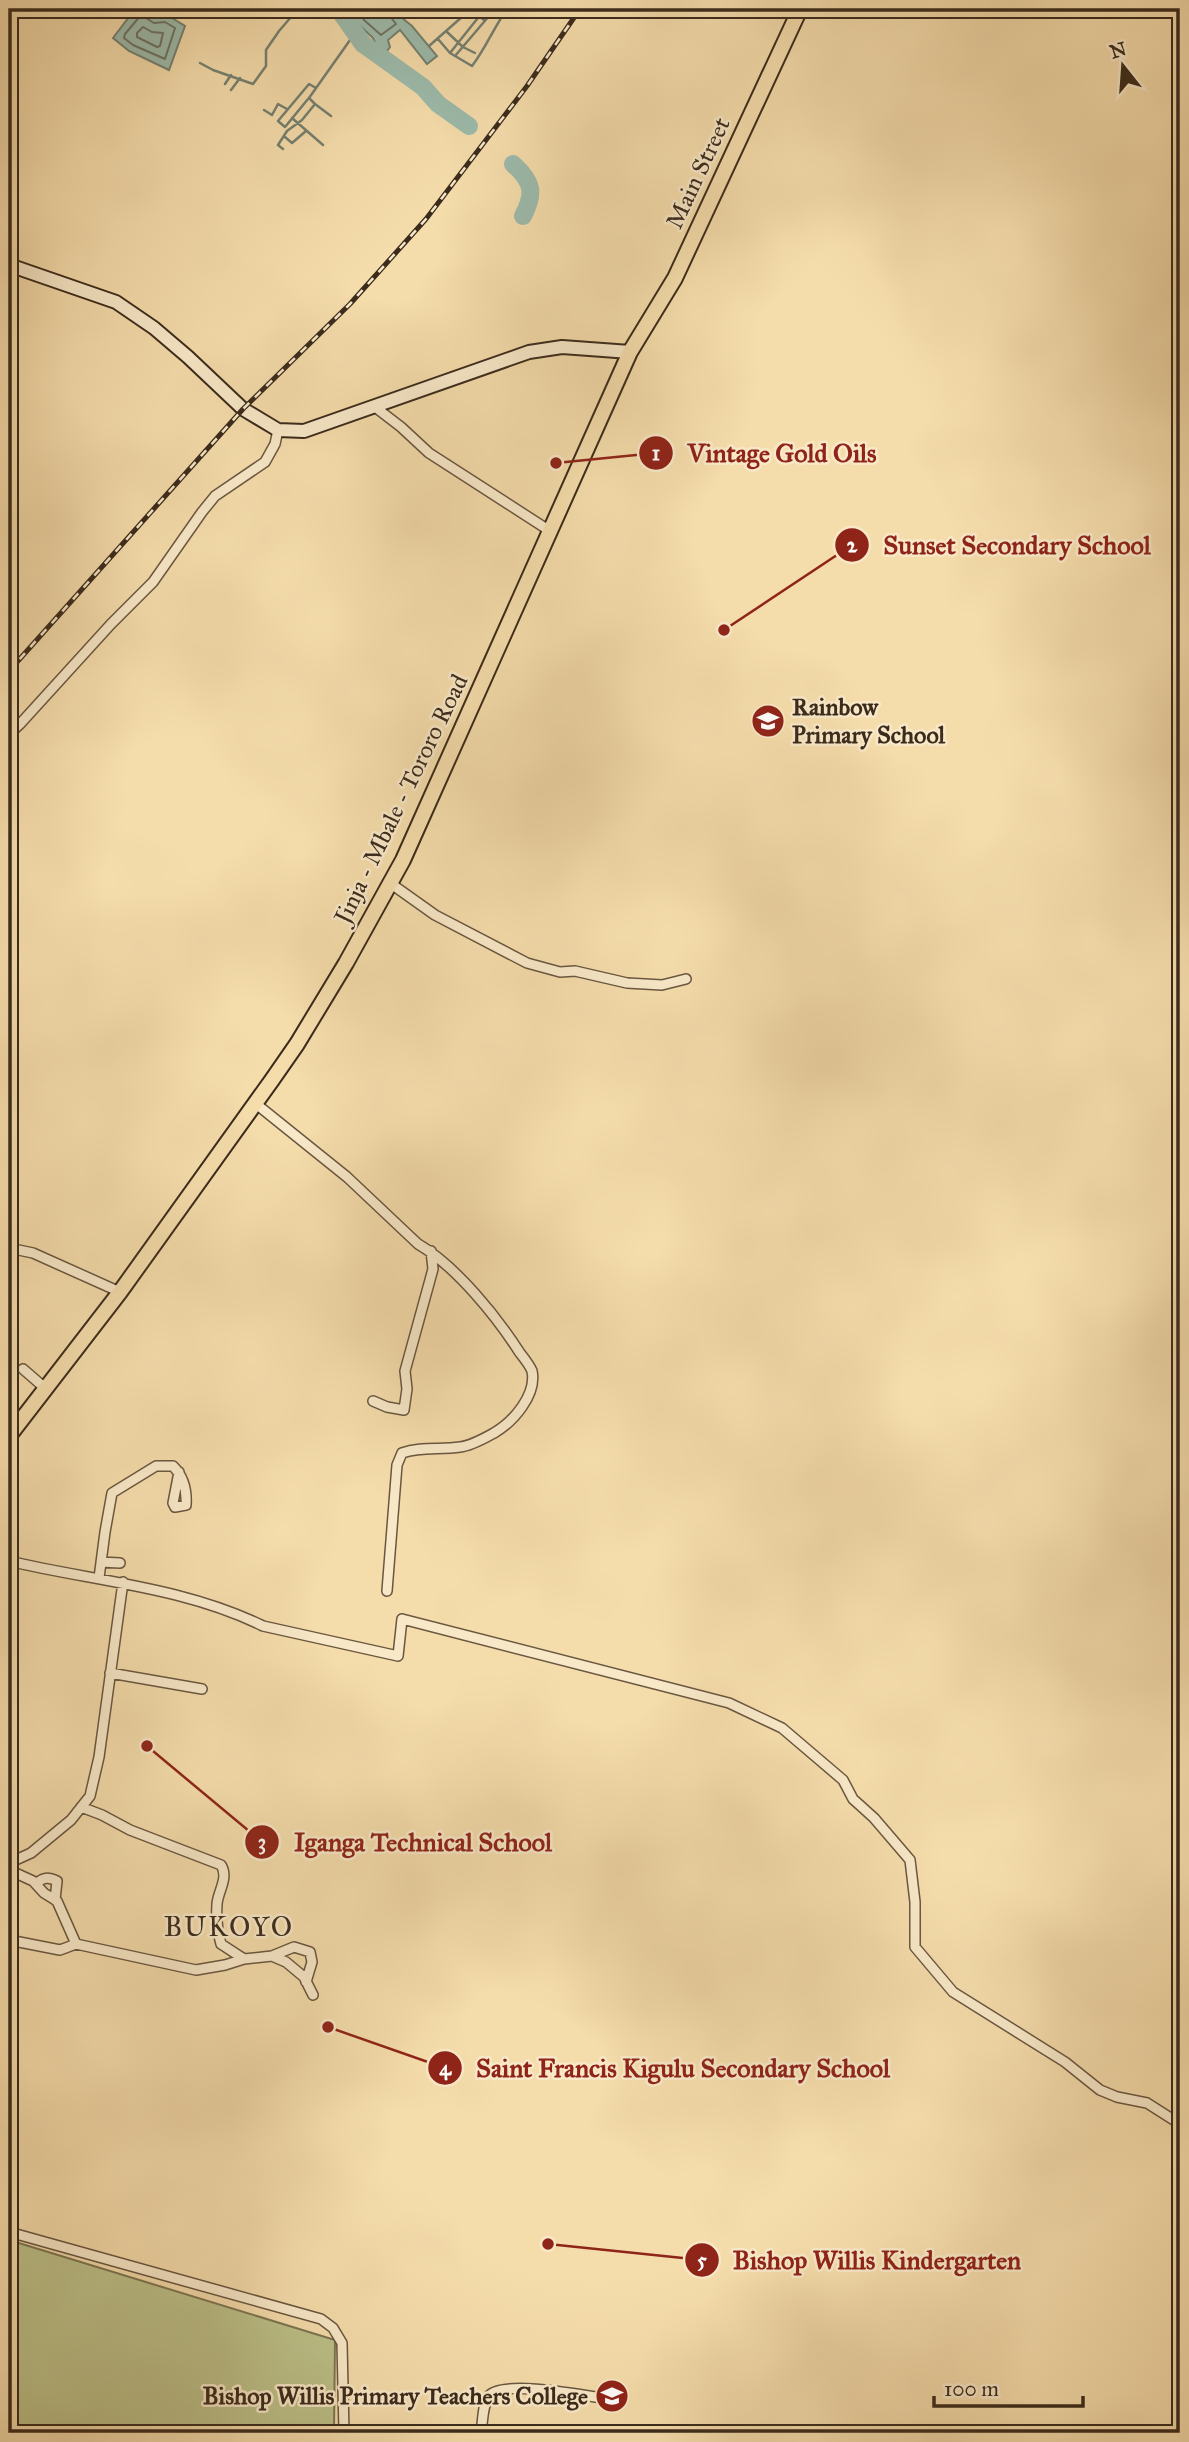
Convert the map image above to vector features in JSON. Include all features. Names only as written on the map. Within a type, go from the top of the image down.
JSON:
[{"type":"main road","name":"Main Street","points":[[630,352],[675,278],[800,9]]},
{"type":"main road","points":[[9,265],[116,302],[179,349],[243,409],[278,430],[304,432],[529,352],[562,347],[630,352]]},
{"type":"main road","name":"Jinja - Mbale - Tororo Road","points":[[9,1436],[120,1292],[255,1103],[297,1044],[346,963],[408,848],[630,352]]},
{"type":"street","points":[[375,407],[429,453],[550,531]]},
{"type":"street","points":[[9,734],[153,582],[215,496],[265,462],[275,444],[278,430]]},
{"type":"street","points":[[390,883],[435,915],[527,963],[560,972],[575,971],[627,983],[662,985],[686,979]]},
{"type":"street","points":[[255,1103],[346,1177],[418,1244],[431,1251],[479,1299],[508,1333],[532,1371],[530,1389],[517,1414],[496,1432],[463,1447],[415,1448],[401,1452],[397,1465],[387,1591]]},
{"type":"street","points":[[9,1248],[33,1253],[120,1292]]},
{"type":"street","points":[[373,1401],[404,1410],[407,1389],[405,1371],[433,1269],[431,1251]]},
{"type":"street","points":[[23,1369],[46,1389]]},
{"type":"street","points":[[99,1578],[113,1493],[156,1466],[173,1466],[179,1472]]},
{"type":"street","points":[[9,1561],[123,1582],[243,1616],[263,1626],[398,1656],[402,1619],[729,1703],[782,1728],[844,1780],[853,1799],[874,1818],[910,1860],[915,1902],[915,1947],[953,1992],[1048,2050],[1100,2090],[1117,2097],[1147,2103],[1180,2124]]},
{"type":"street","points":[[101,1562],[120,1563]]},
{"type":"street","points":[[9,1863],[31,1853],[71,1820],[89,1796],[99,1758],[123,1582]]},
{"type":"street","points":[[110,1673],[202,1689]]},
{"type":"street","points":[[81,1807],[103,1815],[130,1830],[221,1866],[224,1879],[217,1899],[216,1926],[221,1944],[244,1959]]},
{"type":"street","points":[[9,1870],[36,1884],[55,1899],[76,1944]]},
{"type":"street","points":[[36,1884],[49,1877],[57,1881],[55,1899]]},
{"type":"street","points":[[9,1940],[60,1950],[76,1944],[196,1970],[244,1959],[272,1956],[293,1948],[310,1952],[312,1962],[306,1982]]},
{"type":"street","points":[[272,1956],[286,1962],[304,1977],[313,1995]]},
{"type":"street","points":[[9,2232],[321,2319],[333,2329],[342,2343],[344,2433]]},
{"type":"street","points":[[483,2432],[485,2406],[489,2394],[494,2391],[544,2390],[608,2399]]},
{"type":"green space","points":[[9,2240],[335,2340],[334,2433],[9,2433]]},
{"type":"water","points":[[135,9],[146,9],[158,17],[162,12],[185,26],[169,70],[129,51],[113,38]]},
{"type":"water","points":[[349,9],[391,9],[412,26],[437,56],[427,64],[400,30],[388,40],[390,47],[387,51],[377,47],[373,38],[358,24]]},
{"type":"waterway","points":[[200,63],[253,84],[266,66],[266,50],[298,9]]},
{"type":"waterway","points":[[342,9],[342,14],[363,44],[423,87],[438,104],[469,126]]},
{"type":"waterway","points":[[429,46],[471,9]]},
{"type":"waterway","points":[[472,9],[485,21]]},
{"type":"waterway","points":[[450,53],[485,9]]},
{"type":"waterway","points":[[455,56],[495,9]]},
{"type":"waterway","points":[[438,39],[450,53],[472,66],[507,9]]},
{"type":"waterway","points":[[446,31],[463,47],[475,53]]},
{"type":"waterway","points":[[283,149],[278,145],[287,131],[302,120],[315,104],[309,98],[355,33]]},
{"type":"waterway","points":[[225,84],[231,75]]},
{"type":"waterway","points":[[231,90],[240,78]]},
{"type":"waterway","points":[[308,99],[285,127],[278,121],[309,84],[316,88]]},
{"type":"waterway","points":[[264,110],[272,115],[278,104],[287,109]]},
{"type":"waterway","points":[[315,104],[331,116]]},
{"type":"waterway","points":[[292,118],[323,145]]},
{"type":"waterway","points":[[285,137],[292,143],[306,131]]},
{"type":"waterway","points":[[513,164],[525,176],[530,188],[529,201],[523,216]]},
{"type":"railway","points":[[9,671],[243,409],[350,304],[426,219],[527,86],[580,9]]},
{"type":"place","name":"Vintage Gold Oils","points":[[556,463]]},
{"type":"place","name":"Sunset Secondary School","points":[[724,630]]},
{"type":"place","name":"Rainbow Primary School","points":[[768,721]]},
{"type":"place","name":"Iganga Technical School","points":[[147,1746]]},
{"type":"place","name":"Saint Francis Kigulu Secondary School","points":[[328,2027]]},
{"type":"place","name":"Bishop Willis Kindergarten","points":[[548,2244]]},
{"type":"place","name":"Bishop Willis Primary Teachers College","points":[[612,2396]]},
{"type":"district","name":"BUKOYO","points":[[229,1926]]}]
